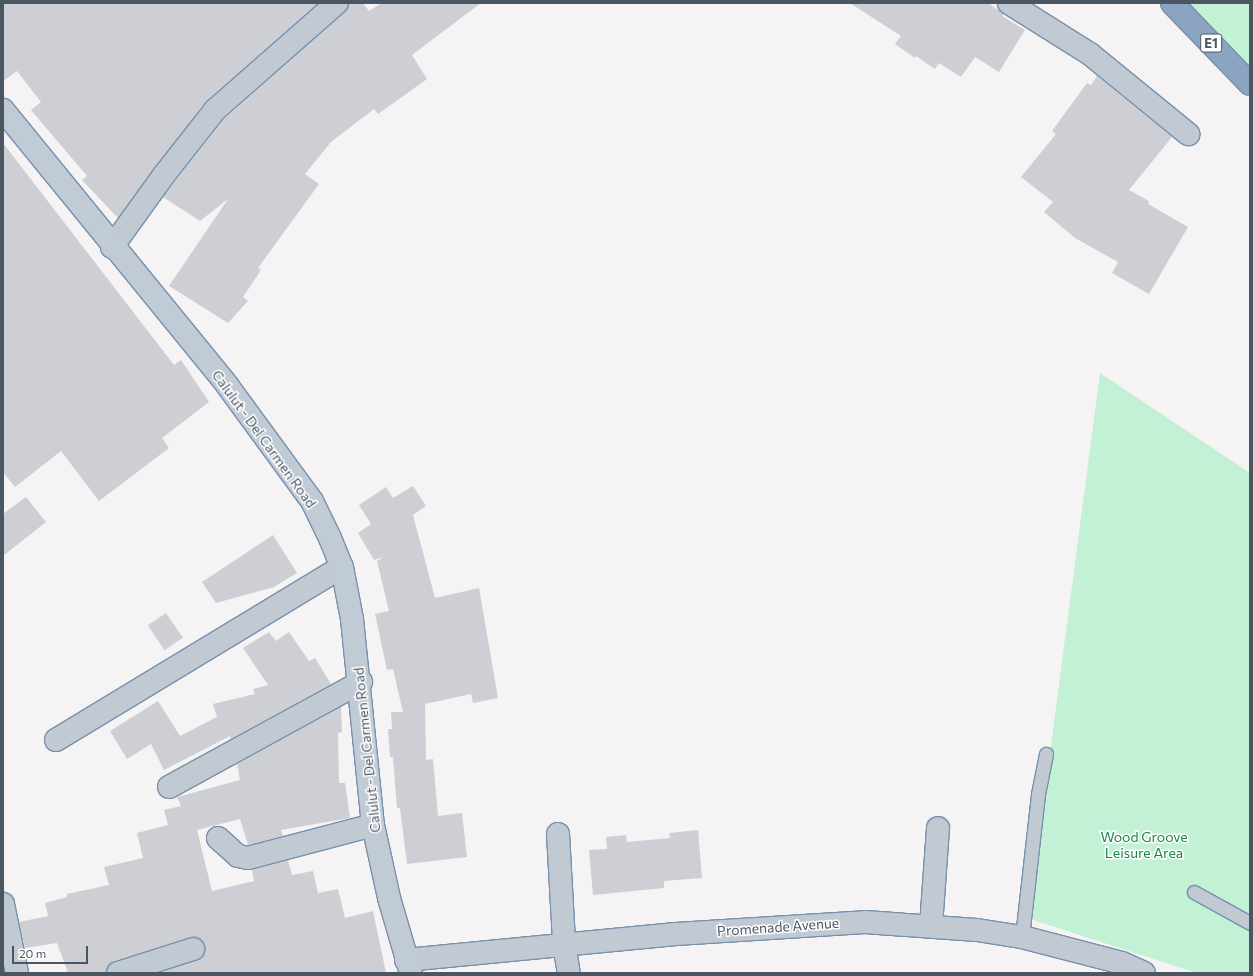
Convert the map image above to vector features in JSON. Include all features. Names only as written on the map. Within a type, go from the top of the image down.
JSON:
[{"type":"highway","name":"E1","points":[[1172,3],[1250,84]]},
{"type":"main road","name":"Calulut - Del Carmen Road","points":[[3,110],[112,247],[227,385],[312,501],[342,567],[352,619],[361,682],[373,825],[408,966]]},
{"type":"street","points":[[112,247],[164,175],[215,110],[337,3]]},
{"type":"street","points":[[1009,3],[1090,54],[1188,134]]},
{"type":"street","points":[[56,740],[342,567]]},
{"type":"street","points":[[169,787],[361,682]]},
{"type":"street","points":[[218,838],[238,856],[248,858],[373,825]]},
{"type":"street","points":[[931,926],[938,828]]},
{"type":"street","points":[[558,834],[564,944],[569,973]]},
{"type":"street","points":[[3,904],[17,973]]},
{"type":"street","name":"Promenade Avenue","points":[[408,966],[564,944],[809,924],[865,922],[931,926],[1022,937],[1122,963],[1144,973]]},
{"type":"street","points":[[118,973],[193,949]]},
{"type":"lane","points":[[1022,937],[1038,794],[1046,754]]},
{"type":"lane","points":[[1194,892],[1250,923]]},
{"type":"green space","points":[[1182,3],[1250,3],[1250,73]]},
{"type":"green space","name":"Wood Groove Leisure Area","points":[[1100,373],[1250,473],[1250,973],[1197,973],[1033,920],[1040,829]]},
{"type":"building","points":[[3,3],[318,3],[205,102],[118,218],[82,180],[87,176],[31,110],[41,102],[17,71],[3,81]]},
{"type":"building","points":[[349,3],[363,3],[369,11],[382,3],[481,3],[412,55],[427,79],[378,114],[374,109],[331,142],[305,174],[319,184],[258,268],[261,270],[243,297],[248,301],[228,323],[169,286],[228,199],[200,221],[163,197],[224,119],[345,12]]},
{"type":"building","points":[[850,3],[988,3],[1004,14],[1002,16],[1025,30],[999,72],[975,57],[961,77],[939,63],[935,69],[916,56],[915,58],[895,44],[901,36]]},
{"type":"building","points":[[1097,76],[1172,137],[1129,190],[1149,201],[1148,204],[1188,227],[1149,294],[1112,273],[1118,262],[1075,238],[1044,212],[1053,202],[1021,177],[1056,134],[1052,131],[1087,83],[1091,85]]},
{"type":"building","points":[[3,143],[174,365],[181,360],[209,402],[162,438],[169,448],[99,501],[61,451],[15,487],[3,472]]},
{"type":"building","points":[[413,486],[426,506],[413,515],[435,598],[479,588],[498,698],[473,703],[471,694],[425,704],[426,760],[433,759],[438,816],[462,813],[467,857],[407,864],[400,808],[397,808],[393,757],[390,757],[388,729],[392,729],[391,712],[403,712],[393,669],[387,670],[375,614],[389,611],[377,561],[383,557],[374,560],[358,533],[371,524],[359,505],[386,487],[393,498]]},
{"type":"building","points":[[26,497],[46,522],[3,556],[3,514]]},
{"type":"building","points":[[273,535],[297,573],[274,587],[216,603],[202,582]]},
{"type":"building","points":[[166,613],[183,638],[165,650],[148,625]]},
{"type":"building","points":[[269,632],[276,641],[289,632],[309,661],[315,658],[331,684],[231,739],[230,736],[164,770],[151,744],[127,759],[110,731],[158,701],[180,736],[217,717],[213,704],[255,694],[253,689],[268,685],[243,648]]},
{"type":"building","points":[[341,707],[342,732],[338,733],[339,783],[345,783],[350,818],[281,830],[283,836],[248,845],[240,819],[197,830],[212,891],[254,881],[252,870],[288,860],[292,875],[313,871],[318,893],[338,889],[345,918],[373,911],[386,973],[159,973],[202,958],[205,945],[195,937],[114,961],[109,965],[106,973],[68,973],[57,943],[25,948],[19,922],[48,916],[45,903],[67,897],[67,894],[109,885],[104,867],[143,858],[137,833],[168,825],[164,810],[181,806],[177,797],[240,780],[237,764]]},
{"type":"building","points":[[698,830],[702,878],[664,881],[664,888],[593,895],[589,850],[607,849],[606,837],[626,835],[627,842],[670,838],[669,833]]}]
